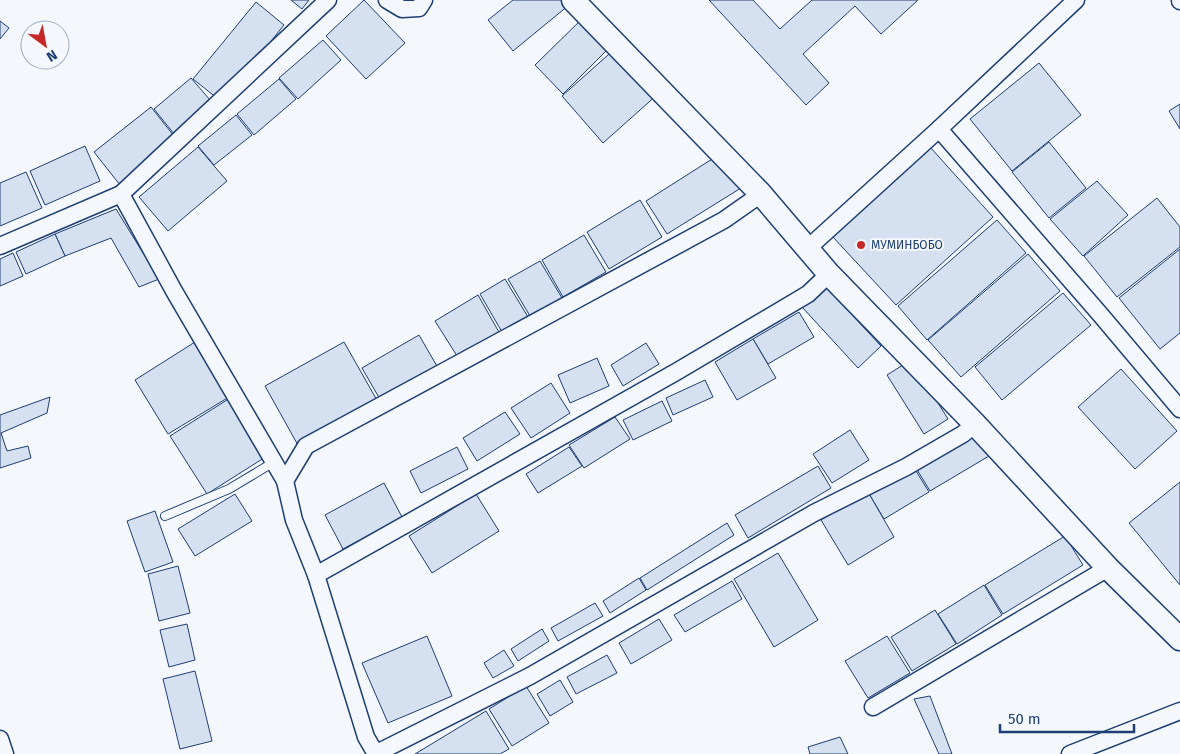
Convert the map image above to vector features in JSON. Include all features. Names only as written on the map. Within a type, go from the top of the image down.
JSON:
[{"type":"street","points":[[0,246],[120,194],[328,0]]},
{"type":"street","points":[[387,0],[402,9],[419,8],[424,0]]},
{"type":"street","points":[[573,0],[760,194],[829,274],[975,424],[1108,568],[1180,639]]},
{"type":"street","points":[[807,249],[939,129],[1076,0]]},
{"type":"street","points":[[939,129],[1180,409]]},
{"type":"street","points":[[120,194],[174,291],[285,480],[294,520],[316,575],[366,737],[376,754],[530,676],[814,513],[906,467],[963,434],[975,424]]},
{"type":"street","points":[[285,480],[306,446],[724,220],[760,194]]},
{"type":"street","points":[[316,575],[676,372],[808,294],[829,274]]},
{"type":"street","points":[[873,707],[1108,568]]},
{"type":"street","points":[[1070,754],[1180,711]]},
{"type":"street","points":[[0,739],[5,754]]},
{"type":"lane","points":[[165,516],[229,489],[274,462]]},
{"type":"building","points":[[291,0],[309,0],[302,9]]},
{"type":"building","points":[[364,0],[405,43],[366,79],[326,36]]},
{"type":"building","points":[[513,0],[565,0],[569,5],[513,51],[488,20]]},
{"type":"building","points":[[709,0],[753,0],[780,29],[812,0],[918,0],[881,34],[855,6],[803,54],[829,83],[806,105]]},
{"type":"building","points":[[256,2],[284,25],[222,102],[193,79]]},
{"type":"building","points":[[586,15],[614,43],[563,94],[535,65]]},
{"type":"building","points":[[0,21],[9,28],[0,39]]},
{"type":"building","points":[[323,40],[341,60],[298,99],[279,78]]},
{"type":"building","points":[[617,47],[658,94],[603,143],[562,96]]},
{"type":"building","points":[[1039,63],[1081,115],[1012,171],[970,119]]},
{"type":"building","points":[[191,78],[217,108],[179,140],[154,109]]},
{"type":"building","points":[[279,79],[296,99],[254,135],[237,114]]},
{"type":"building","points":[[1180,104],[1180,129],[1169,111]]},
{"type":"building","points":[[151,107],[178,141],[120,185],[94,152]]},
{"type":"building","points":[[236,115],[252,135],[214,165],[198,146]]},
{"type":"building","points":[[1049,142],[1086,188],[1049,218],[1012,172]]},
{"type":"building","points":[[85,146],[100,181],[45,205],[30,171]]},
{"type":"building","points":[[198,147],[227,181],[168,231],[139,197]]},
{"type":"building","points":[[930,147],[993,217],[896,305],[832,236]]},
{"type":"building","points":[[720,154],[741,188],[667,234],[646,201]]},
{"type":"building","points":[[26,172],[42,208],[0,226],[0,183]]},
{"type":"building","points":[[1097,181],[1128,215],[1083,256],[1050,219]]},
{"type":"building","points":[[1157,198],[1180,227],[1180,247],[1117,297],[1084,256]]},
{"type":"building","points":[[640,200],[662,237],[609,269],[587,232]]},
{"type":"building","points":[[116,209],[159,279],[139,287],[111,238],[65,256],[55,234]]},
{"type":"building","points":[[997,220],[1026,253],[927,340],[898,306]]},
{"type":"building","points":[[55,234],[65,256],[26,274],[16,252]]},
{"type":"building","points":[[584,235],[606,272],[563,297],[542,260]]},
{"type":"building","points":[[1180,249],[1180,333],[1160,349],[1119,298]]},
{"type":"building","points":[[13,253],[23,276],[0,286],[0,259]]},
{"type":"building","points":[[1028,254],[1060,291],[961,377],[928,340]]},
{"type":"building","points":[[540,261],[562,298],[530,316],[508,279]]},
{"type":"building","points":[[505,279],[528,317],[502,332],[480,294]]},
{"type":"building","points":[[825,286],[881,346],[858,368],[802,307]]},
{"type":"building","points":[[1063,293],[1091,325],[1002,400],[975,367]]},
{"type":"building","points":[[478,295],[500,334],[459,359],[435,321]]},
{"type":"building","points":[[799,312],[814,337],[768,364],[753,339]]},
{"type":"building","points":[[419,335],[438,368],[381,401],[362,368]]},
{"type":"building","points":[[753,339],[776,378],[737,400],[715,362]]},
{"type":"building","points":[[195,342],[229,397],[168,434],[135,380]]},
{"type":"building","points":[[344,342],[378,402],[299,447],[265,386]]},
{"type":"building","points":[[646,343],[659,364],[623,386],[611,365]]},
{"type":"building","points":[[597,358],[609,386],[570,403],[558,375]]},
{"type":"building","points":[[911,360],[948,419],[924,434],[887,375]]},
{"type":"building","points":[[1121,369],[1177,431],[1135,469],[1078,407]]},
{"type":"building","points":[[705,380],[713,397],[673,415],[666,398]]},
{"type":"building","points":[[551,383],[570,413],[531,438],[511,408]]},
{"type":"building","points":[[50,397],[47,413],[1,433],[7,451],[28,446],[31,458],[0,468],[0,415]]},
{"type":"building","points":[[230,398],[267,456],[207,494],[170,436]]},
{"type":"building","points":[[662,401],[672,421],[633,440],[623,420]]},
{"type":"building","points":[[505,412],[520,434],[477,461],[463,438]]},
{"type":"building","points":[[615,417],[630,439],[584,468],[569,445]]},
{"type":"building","points":[[850,430],[869,460],[832,483],[813,454]]},
{"type":"building","points":[[975,433],[989,456],[930,491],[916,468]]},
{"type":"building","points":[[457,447],[468,469],[421,493],[410,471]]},
{"type":"building","points":[[569,447],[582,466],[538,493],[526,474]]},
{"type":"building","points":[[818,466],[831,488],[748,538],[735,515]]},
{"type":"building","points":[[913,466],[929,492],[884,519],[868,492]]},
{"type":"building","points":[[1180,482],[1180,585],[1129,523]]},
{"type":"building","points":[[384,483],[402,517],[343,549],[325,515]]},
{"type":"building","points":[[868,492],[894,537],[848,565],[821,520]]},
{"type":"building","points":[[235,494],[252,521],[195,556],[178,529]]},
{"type":"building","points":[[476,494],[499,531],[432,573],[409,536]]},
{"type":"building","points":[[155,511],[173,562],[145,572],[127,521]]},
{"type":"building","points":[[727,523],[734,535],[647,590],[640,578]]},
{"type":"building","points":[[1065,536],[1083,565],[1003,614],[985,585]]},
{"type":"building","points":[[778,553],[818,620],[774,647],[734,579]]},
{"type":"building","points":[[178,566],[190,613],[159,621],[148,574]]},
{"type":"building","points":[[639,578],[646,590],[610,613],[603,601]]},
{"type":"building","points":[[732,581],[742,599],[685,632],[674,615]]},
{"type":"building","points":[[984,585],[1002,615],[957,644],[938,614]]},
{"type":"building","points":[[595,603],[603,616],[558,641],[551,628]]},
{"type":"building","points":[[935,610],[956,644],[912,671],[891,637]]},
{"type":"building","points":[[659,619],[672,640],[631,664],[619,643]]},
{"type":"building","points":[[187,624],[195,660],[169,667],[160,630]]},
{"type":"building","points":[[542,629],[549,641],[518,661],[511,649]]},
{"type":"building","points":[[427,636],[452,696],[388,723],[362,663]]},
{"type":"building","points":[[887,636],[910,673],[868,698],[845,661]]},
{"type":"building","points":[[504,650],[514,666],[493,678],[484,663]]},
{"type":"building","points":[[607,655],[617,673],[576,694],[567,677]]},
{"type":"building","points":[[195,671],[212,741],[180,749],[163,679]]},
{"type":"building","points":[[560,680],[573,702],[550,716],[537,694]]},
{"type":"building","points":[[526,686],[549,723],[512,746],[489,709]]},
{"type":"building","points":[[930,696],[952,754],[939,754],[914,699]]},
{"type":"building","points":[[486,711],[509,749],[500,754],[415,754]]},
{"type":"building","points":[[840,737],[848,754],[810,754],[808,747]]},
{"type":"place","name":"МУМИНБОБО","points":[[861,245]]}]
